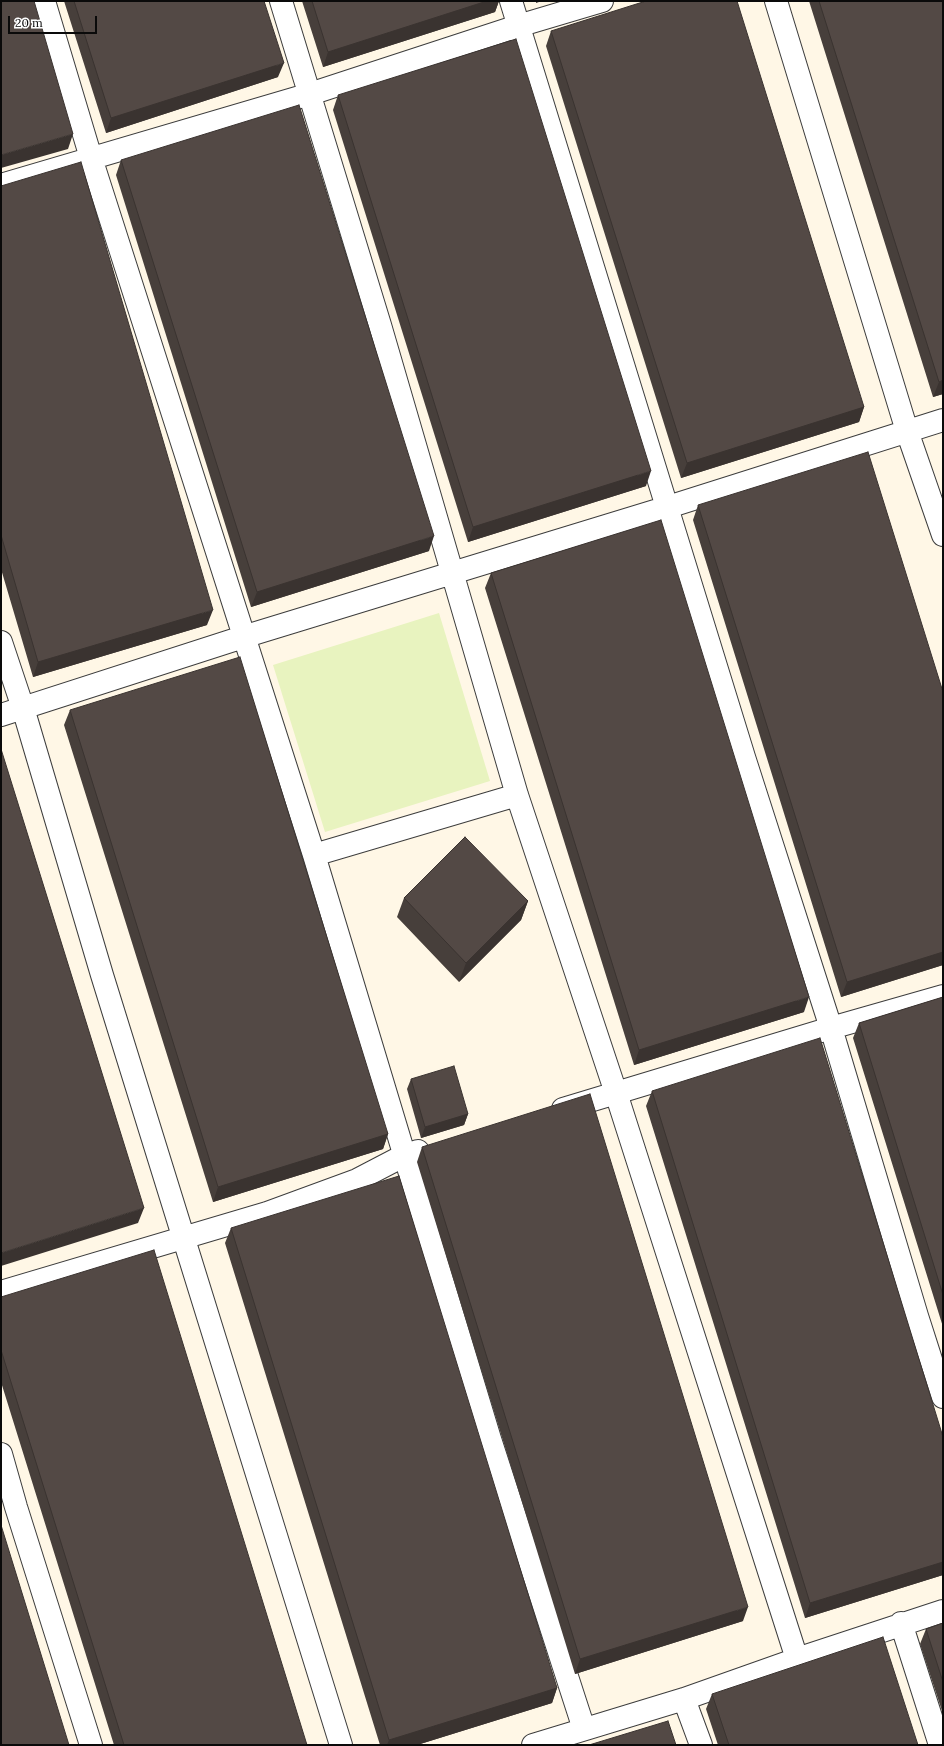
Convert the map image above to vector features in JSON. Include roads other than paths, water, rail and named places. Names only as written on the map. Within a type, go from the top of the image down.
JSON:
[{"type":"street","points":[[44,1],[91,158],[314,855],[490,1438],[584,1729]]},
{"type":"street","points":[[281,1],[453,572],[518,795],[616,1093],[797,1659]]},
{"type":"street","points":[[511,1],[744,757],[831,1028],[917,1316],[943,1397]]},
{"type":"street","points":[[1,185],[310,94],[518,26],[602,1]]},
{"type":"street","points":[[776,1],[907,431],[943,535]]},
{"type":"street","points":[[1,715],[243,637],[668,507],[943,420]]},
{"type":"street","points":[[1,642],[23,708],[102,975],[341,1745]]},
{"type":"street","points":[[314,855],[518,795]]},
{"type":"street","points":[[541,1115],[943,996]]},
{"type":"street","points":[[1,1292],[267,1213],[349,1182],[405,1155],[435,1146]]},
{"type":"street","points":[[1,1454],[16,1507],[91,1745]]},
{"type":"street","points":[[532,1745],[684,1699],[901,1623],[943,1611]]},
{"type":"street","points":[[901,1623],[940,1745]]},
{"type":"street","points":[[684,1699],[701,1745]]}]
